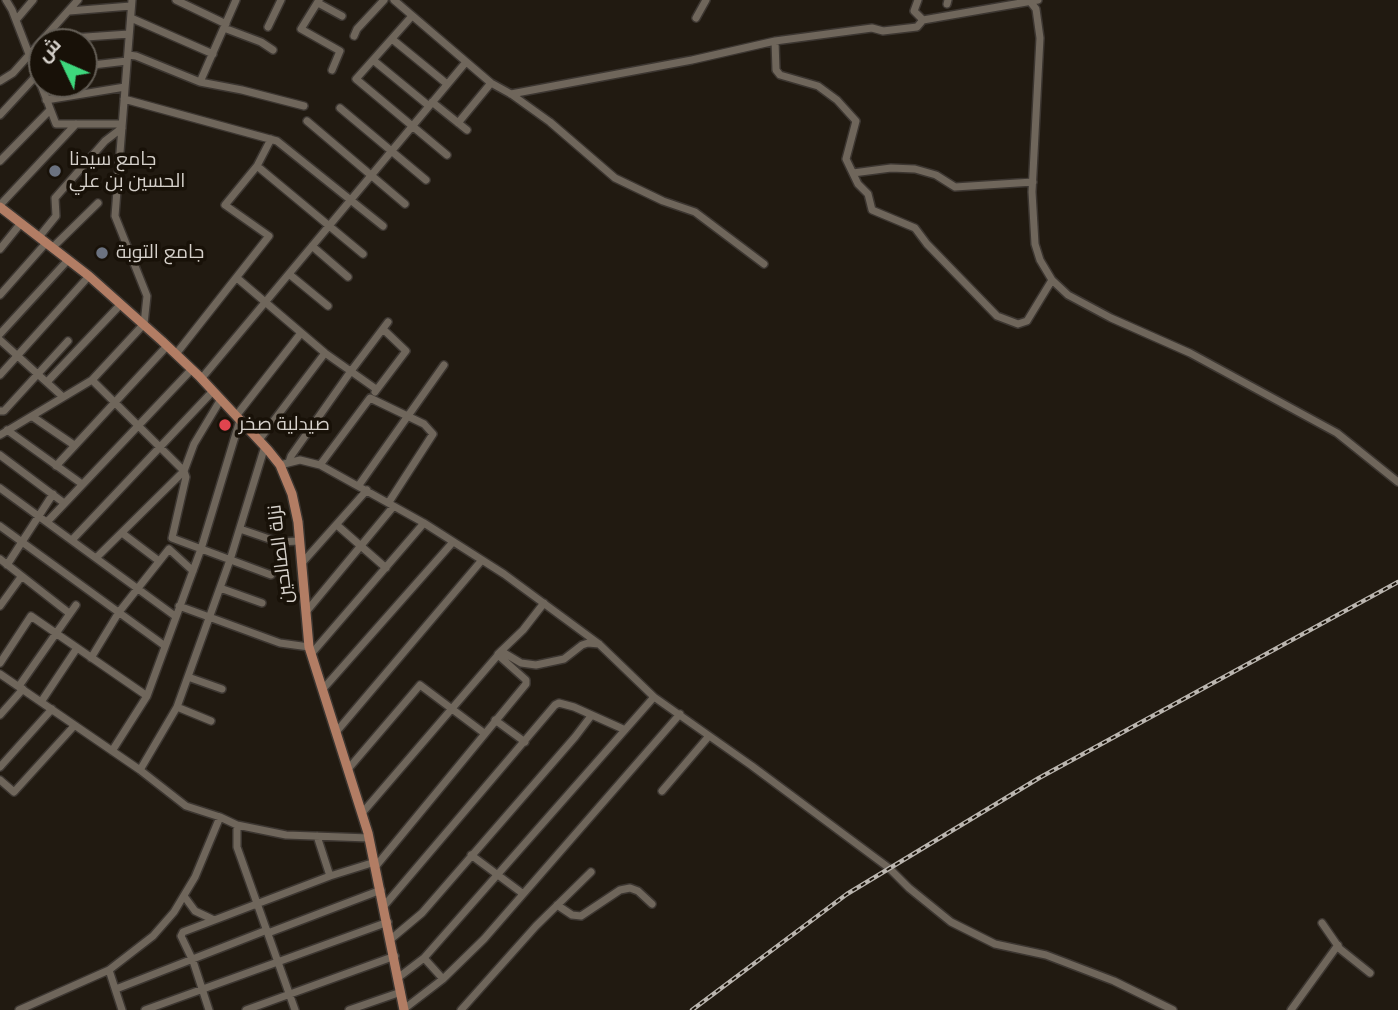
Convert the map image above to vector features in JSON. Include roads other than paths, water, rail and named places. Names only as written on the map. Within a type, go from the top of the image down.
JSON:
[{"type":"main road","name":"نزلة الصالحين","points":[[0,206],[121,303],[192,369],[285,464],[300,541],[305,613],[311,650],[363,812],[404,1009]]},
{"type":"street","points":[[6,0],[28,54]]},
{"type":"street","points":[[16,20],[33,0]]},
{"type":"street","points":[[54,28],[78,0]]},
{"type":"street","points":[[176,0],[273,50]]},
{"type":"street","points":[[200,82],[236,0]]},
{"type":"street","points":[[268,27],[281,0]]},
{"type":"street","points":[[354,36],[357,29],[384,0]]},
{"type":"street","points":[[394,0],[491,83],[550,122],[615,178],[663,201],[695,212],[764,264]]},
{"type":"street","points":[[696,18],[706,0]]},
{"type":"street","points":[[918,0],[914,11],[923,20]]},
{"type":"street","points":[[332,70],[340,51],[301,29],[318,1],[342,16]]},
{"type":"street","points":[[511,94],[692,60],[775,41],[872,28],[883,31],[917,27],[923,20],[1033,1],[1040,38],[1032,181],[1035,244],[1040,260],[1052,280],[1068,295],[1111,318],[1191,353],[1337,433],[1398,482]]},
{"type":"street","points":[[69,11],[132,3],[115,216],[147,296],[144,324],[92,380],[4,432],[82,484]]},
{"type":"street","points":[[412,16],[356,79],[447,155]]},
{"type":"street","points":[[131,18],[213,54]]},
{"type":"street","points":[[98,36],[130,34]]},
{"type":"street","points":[[392,39],[447,84]]},
{"type":"street","points":[[775,41],[776,70],[780,75],[818,86],[837,100],[856,121],[846,159],[858,184],[868,194],[872,210],[915,228],[927,244],[998,316],[1018,324],[1027,321],[1052,280]]},
{"type":"street","points":[[98,63],[136,56],[200,82],[303,106]]},
{"type":"street","points":[[0,81],[28,58]]},
{"type":"street","points":[[373,60],[467,130]]},
{"type":"street","points":[[201,379],[466,62]]},
{"type":"street","points":[[458,123],[491,83]]},
{"type":"street","points":[[0,115],[28,84]]},
{"type":"street","points":[[122,126],[56,124],[46,100],[125,87]]},
{"type":"street","points":[[124,99],[278,141],[383,226]]},
{"type":"street","points":[[340,108],[426,180]]},
{"type":"street","points":[[0,161],[50,110]]},
{"type":"street","points":[[307,121],[405,204]]},
{"type":"street","points":[[0,206],[76,124]]},
{"type":"street","points":[[46,242],[56,216],[55,198],[105,141],[122,126]]},
{"type":"street","points":[[176,354],[269,236],[225,205],[257,166],[271,139]]},
{"type":"street","points":[[257,166],[363,254]]},
{"type":"street","points":[[853,173],[891,168],[915,169],[936,175],[955,187],[1032,181]]},
{"type":"street","points":[[0,295],[46,242],[98,203]]},
{"type":"street","points":[[0,249],[20,223]]},
{"type":"street","points":[[312,246],[348,276]]},
{"type":"street","points":[[0,334],[68,260]]},
{"type":"street","points":[[289,274],[328,306]]},
{"type":"street","points":[[0,375],[89,276]]},
{"type":"street","points":[[237,278],[325,353],[376,390]]},
{"type":"street","points":[[47,382],[121,303]]},
{"type":"street","points":[[285,464],[385,326],[406,351],[320,465]]},
{"type":"street","points":[[112,751],[147,696],[201,549],[238,417],[301,333]]},
{"type":"street","points":[[0,340],[63,397]]},
{"type":"street","points":[[0,411],[4,411],[68,341]]},
{"type":"street","points":[[56,466],[167,346]]},
{"type":"street","points":[[140,770],[177,707],[240,529],[262,443],[325,353]]},
{"type":"street","points":[[359,485],[444,365]]},
{"type":"street","points":[[47,522],[192,369]]},
{"type":"street","points":[[92,380],[184,471],[186,477],[172,538],[271,575]]},
{"type":"street","points":[[72,540],[213,391]]},
{"type":"street","points":[[305,613],[361,546],[391,504],[433,434],[431,429],[370,398]]},
{"type":"street","points":[[96,558],[184,471],[194,444],[221,399]]},
{"type":"street","points":[[33,416],[74,445]]},
{"type":"street","points":[[0,455],[64,503]]},
{"type":"street","points":[[285,464],[300,460],[320,465],[368,490],[482,560],[599,643],[654,697],[889,869],[951,922],[995,944],[1046,956],[1114,981],[1173,1010]]},
{"type":"street","points":[[0,488],[175,616]]},
{"type":"street","points":[[302,563],[368,490]]},
{"type":"street","points":[[7,565],[53,494]]},
{"type":"street","points":[[179,606],[280,643],[311,650],[424,523]]},
{"type":"street","points":[[0,526],[165,646]]},
{"type":"street","points":[[338,526],[386,568]]},
{"type":"street","points":[[240,529],[278,542],[300,541]]},
{"type":"street","points":[[122,533],[159,561]]},
{"type":"street","points":[[323,689],[453,542]]},
{"type":"street","points":[[91,658],[119,612],[169,549],[193,571]]},
{"type":"street","points":[[0,559],[69,613]]},
{"type":"street","points":[[337,731],[482,560]]},
{"type":"street","points":[[1,601],[21,577]]},
{"type":"street","points":[[220,588],[262,603]]},
{"type":"street","points":[[363,812],[500,653],[523,631],[544,603]]},
{"type":"street","points":[[0,715],[76,605]]},
{"type":"street","points":[[0,663],[31,616],[147,696]]},
{"type":"street","points":[[500,653],[521,663],[536,665],[564,659],[582,645],[599,643]]},
{"type":"street","points":[[41,702],[77,648]]},
{"type":"street","points":[[209,1010],[193,961],[181,936],[183,932],[330,876],[375,864],[527,681],[500,653]]},
{"type":"street","points":[[0,674],[140,770],[186,806],[237,825],[286,835],[369,838]]},
{"type":"street","points":[[188,677],[222,689]]},
{"type":"street","points":[[348,768],[417,686],[423,685],[484,733]]},
{"type":"street","points":[[399,977],[424,958],[654,697]]},
{"type":"street","points":[[384,906],[557,703],[574,707],[624,729]]},
{"type":"street","points":[[177,707],[211,720]]},
{"type":"street","points":[[0,767],[52,709]]},
{"type":"street","points":[[404,1009],[443,979],[484,939],[680,714]]},
{"type":"street","points":[[391,939],[422,913],[591,716]]},
{"type":"street","points":[[495,720],[525,742]]},
{"type":"street","points":[[0,780],[14,792],[74,726]]},
{"type":"street","points":[[662,791],[709,736]]},
{"type":"street","points":[[19,1010],[109,970],[153,936],[195,877],[219,817]]},
{"type":"street","points":[[237,825],[237,846],[295,1010]]},
{"type":"street","points":[[317,836],[330,876]]},
{"type":"street","points":[[471,855],[522,893]]},
{"type":"street","points":[[461,1010],[557,905],[591,872]]},
{"type":"street","points":[[557,905],[572,915],[582,916],[620,890],[630,888],[638,891],[652,904]]},
{"type":"street","points":[[116,989],[381,890]]},
{"type":"street","points":[[184,896],[195,911],[213,920]]},
{"type":"street","points":[[145,1010],[387,922]]},
{"type":"street","points":[[1322,923],[1338,945],[1370,973]]},
{"type":"street","points":[[1291,1010],[1338,945]]},
{"type":"street","points":[[247,1010],[395,956]]},
{"type":"street","points":[[424,958],[443,979]]},
{"type":"street","points":[[109,970],[122,1010]]},
{"type":"street","points":[[349,1010],[401,992]]},
{"type":"railway","points":[[692,1010],[847,894],[1039,778],[1398,582]]},
{"type":"place","name":"جامع سيدنا الحسين بن علي","points":[[55,171]]},
{"type":"place","name":"جامع التوبة","points":[[102,253]]},
{"type":"place","name":"صيدلية صخر","points":[[225,425]]}]
